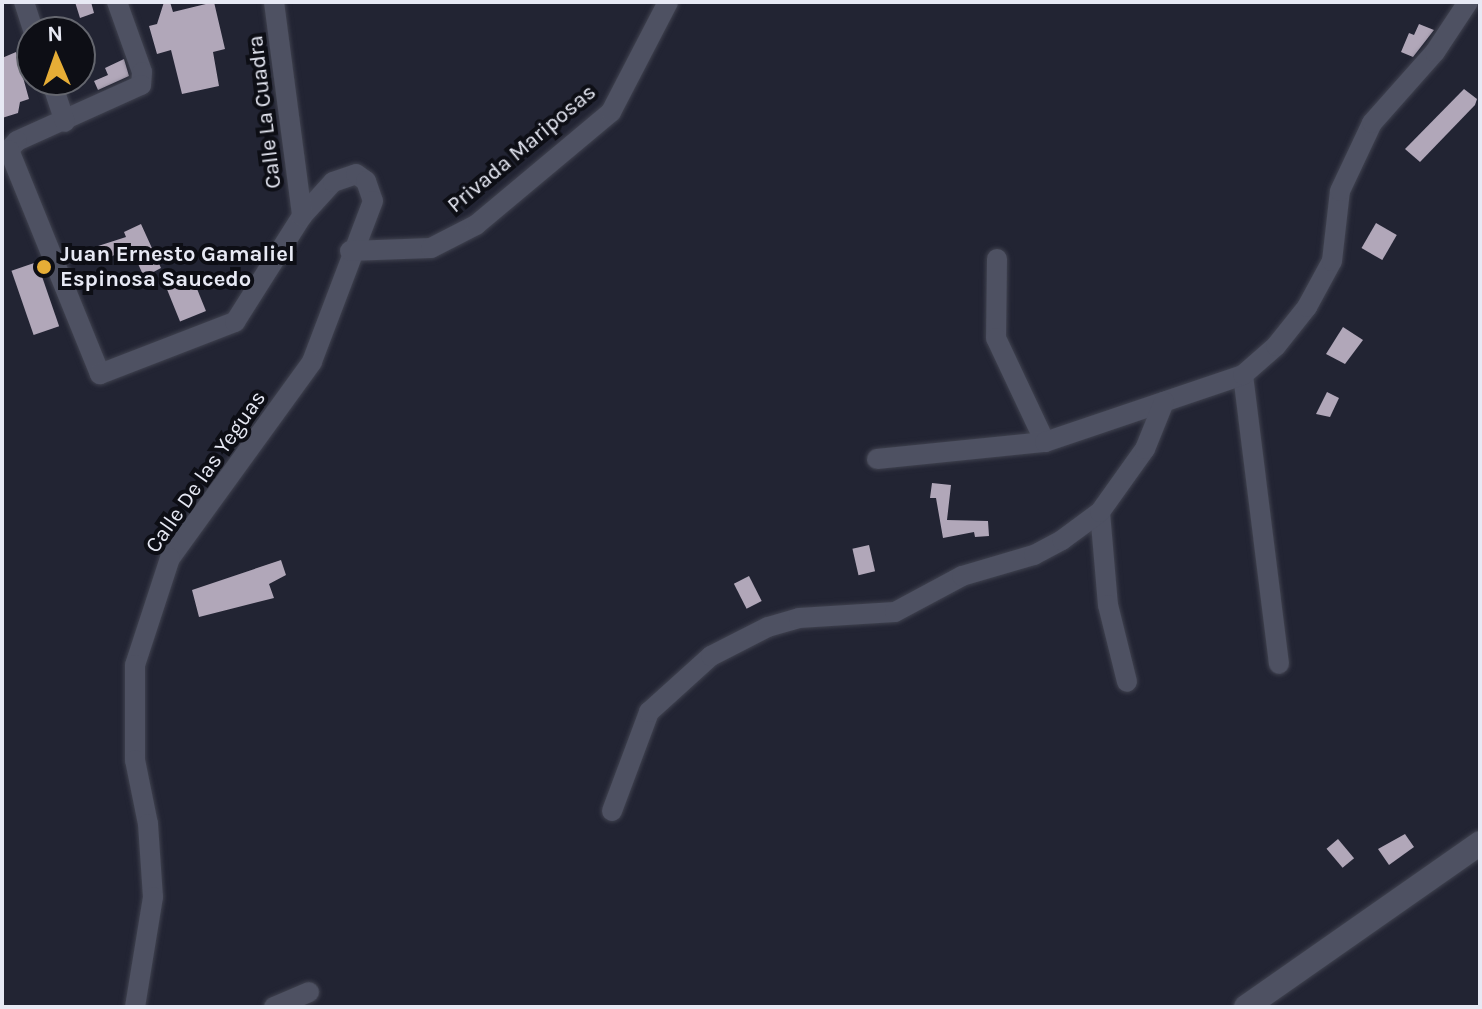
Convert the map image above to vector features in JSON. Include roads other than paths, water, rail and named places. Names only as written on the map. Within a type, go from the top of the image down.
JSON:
[{"type":"street","points":[[117,2],[142,72],[137,88],[17,141],[9,150],[100,374],[235,322],[302,216]]},
{"type":"street","name":"Calle La Cuadra","points":[[274,2],[302,216]]},
{"type":"street","name":"Privada Mariposas","points":[[350,251],[431,248],[476,225],[611,112],[668,2]]},
{"type":"street","points":[[877,459],[1045,442],[1243,375],[1276,346],[1307,307],[1332,261],[1340,191],[1372,123],[1435,52],[1468,2]]},
{"type":"street","points":[[56,96],[65,122]]},
{"type":"street","name":"Calle De las Yeguas","points":[[135,1007],[153,897],[148,824],[135,760],[135,665],[170,558],[312,362],[350,251],[373,201],[366,181],[356,174],[333,182],[302,216]]},
{"type":"street","points":[[997,259],[996,338],[1045,442]]},
{"type":"street","points":[[1243,375],[1279,664]]},
{"type":"street","points":[[612,811],[649,712],[670,690],[732,642],[799,618],[895,612],[962,576],[1034,555],[1100,512],[1145,449],[1164,402]]},
{"type":"street","points":[[1100,512],[1108,605],[1127,682]]},
{"type":"street","points":[[1246,1007],[1480,843]]},
{"type":"street","points":[[274,1007],[309,992]]},
{"type":"place","name":"Juan Ernesto Gamaliel Espinosa Saucedo","points":[[44,267]]}]
